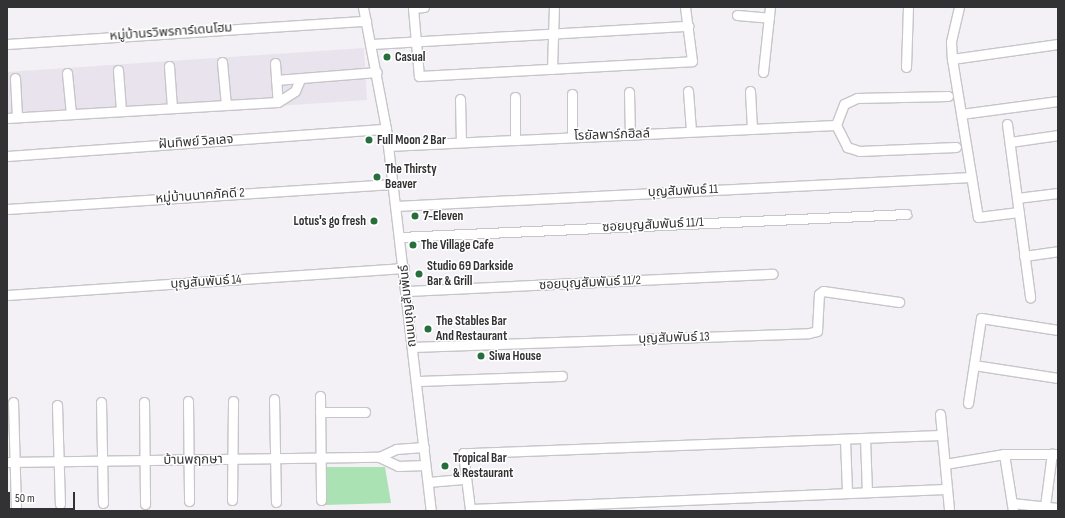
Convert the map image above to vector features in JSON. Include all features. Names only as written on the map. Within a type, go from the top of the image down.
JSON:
[{"type":"street","name":"ถนนบุญสัมพันธ์","points":[[363,7],[372,44],[386,129],[407,291],[431,511]]},
{"type":"street","points":[[424,7],[413,8],[419,76],[692,61],[685,7]]},
{"type":"street","points":[[552,69],[554,7]]},
{"type":"street","points":[[763,72],[770,7]]},
{"type":"street","points":[[906,67],[908,7]]},
{"type":"street","points":[[959,7],[951,42],[952,59],[978,217],[1019,212]]},
{"type":"street","points":[[737,15],[769,18]]},
{"type":"street","name":"หมู่บ้านรวิพรการ์เดนโฮม","points":[[7,44],[335,21],[366,21]]},
{"type":"street","points":[[372,44],[417,43],[688,26]]},
{"type":"street","points":[[952,59],[1058,44]]},
{"type":"street","points":[[222,62],[226,105]]},
{"type":"street","points":[[275,63],[278,102]]},
{"type":"street","points":[[169,66],[172,108]]},
{"type":"street","points":[[118,70],[121,111]]},
{"type":"street","points":[[276,80],[377,72]]},
{"type":"street","points":[[67,74],[70,114]]},
{"type":"street","points":[[15,78],[17,118]]},
{"type":"street","points":[[7,118],[278,102],[295,91],[300,78]]},
{"type":"street","points":[[688,91],[691,131]]},
{"type":"street","points":[[750,91],[752,129]]},
{"type":"street","points":[[629,92],[630,135]]},
{"type":"street","points":[[572,94],[572,137]]},
{"type":"street","points":[[948,96],[857,98],[844,104],[836,125],[847,147],[859,151],[956,147]]},
{"type":"street","points":[[515,97],[516,139]]},
{"type":"street","points":[[460,99],[461,142]]},
{"type":"street","points":[[961,114],[1058,101]]},
{"type":"street","points":[[1007,124],[1030,297]]},
{"type":"street","name":"โรยัลพาร์กฮิลล์","points":[[388,146],[836,125]]},
{"type":"street","name":"ฝันทิพย์ วิลเลจ","points":[[7,156],[386,129]]},
{"type":"street","points":[[1010,142],[1058,135]]},
{"type":"street","name":"บุญสัมพันธ์ 11","points":[[396,206],[971,177]]},
{"type":"street","name":"หมู่บ้านนาคภัคดี 2","points":[[7,209],[392,184]]},
{"type":"street","points":[[1017,198],[1058,193]]},
{"type":"street","name":"ซอยบุญสัมพันธ์ 11/1","points":[[400,237],[906,214]]},
{"type":"street","points":[[1024,256],[1058,251]]},
{"type":"street","name":"บุญสัมพันธ์ 14","points":[[7,295],[404,268]]},
{"type":"street","name":"ซอยบุญสัมพันธ์ 11/2","points":[[407,291],[773,274]]},
{"type":"street","name":"บุญสัมพันธ์ 13","points":[[412,347],[813,333],[817,331],[819,294],[823,291],[898,302]]},
{"type":"street","points":[[968,403],[981,318],[1058,330]]},
{"type":"street","points":[[974,365],[1058,378]]},
{"type":"street","points":[[416,380],[562,376]]},
{"type":"street","points":[[320,396],[321,500]]},
{"type":"street","points":[[274,399],[276,502]]},
{"type":"street","points":[[188,401],[190,460],[189,501]]},
{"type":"street","points":[[232,500],[233,401]]},
{"type":"street","points":[[13,402],[11,462],[16,507]]},
{"type":"street","points":[[101,402],[103,503]]},
{"type":"street","points":[[144,402],[145,504]]},
{"type":"street","points":[[57,405],[60,504]]},
{"type":"street","points":[[320,412],[366,412]]},
{"type":"street","points":[[940,414],[949,509]]},
{"type":"street","points":[[942,435],[463,453],[470,509],[847,492],[947,490]]},
{"type":"street","points":[[865,438],[867,492]]},
{"type":"street","points":[[845,439],[847,492]]},
{"type":"street","name":"บ้านพฤกษา","points":[[11,462],[379,457],[396,449],[424,447]]},
{"type":"street","points":[[945,464],[1004,454],[1055,453],[1051,508],[1012,507],[1004,454]]},
{"type":"street","name":"บ้านพฤกษา","points":[[379,457],[398,466],[426,465]]},
{"type":"street","points":[[428,482],[466,479]]},
{"type":"shaded area","points":[[364,48],[367,100],[7,124],[7,72]]},
{"type":"green space","points":[[325,467],[385,467],[391,503],[325,505]]},
{"type":"place","name":"Casual","points":[[387,57]]},
{"type":"place","name":"Full Moon 2 Bar","points":[[369,140]]},
{"type":"place","name":"The Thirsty Beaver","points":[[377,177]]},
{"type":"place","name":"7-Eleven","points":[[415,216]]},
{"type":"place","name":"Lotus's go fresh","points":[[374,221]]},
{"type":"place","name":"The Village Cafe","points":[[413,245]]},
{"type":"place","name":"Studio 69 Darkside Bar & Grill","points":[[419,274]]},
{"type":"place","name":"The Stables Bar And Restaurant","points":[[428,329]]},
{"type":"place","name":"Siwa House","points":[[481,356]]},
{"type":"place","name":"Tropical Bar & Restaurant","points":[[445,466]]}]
